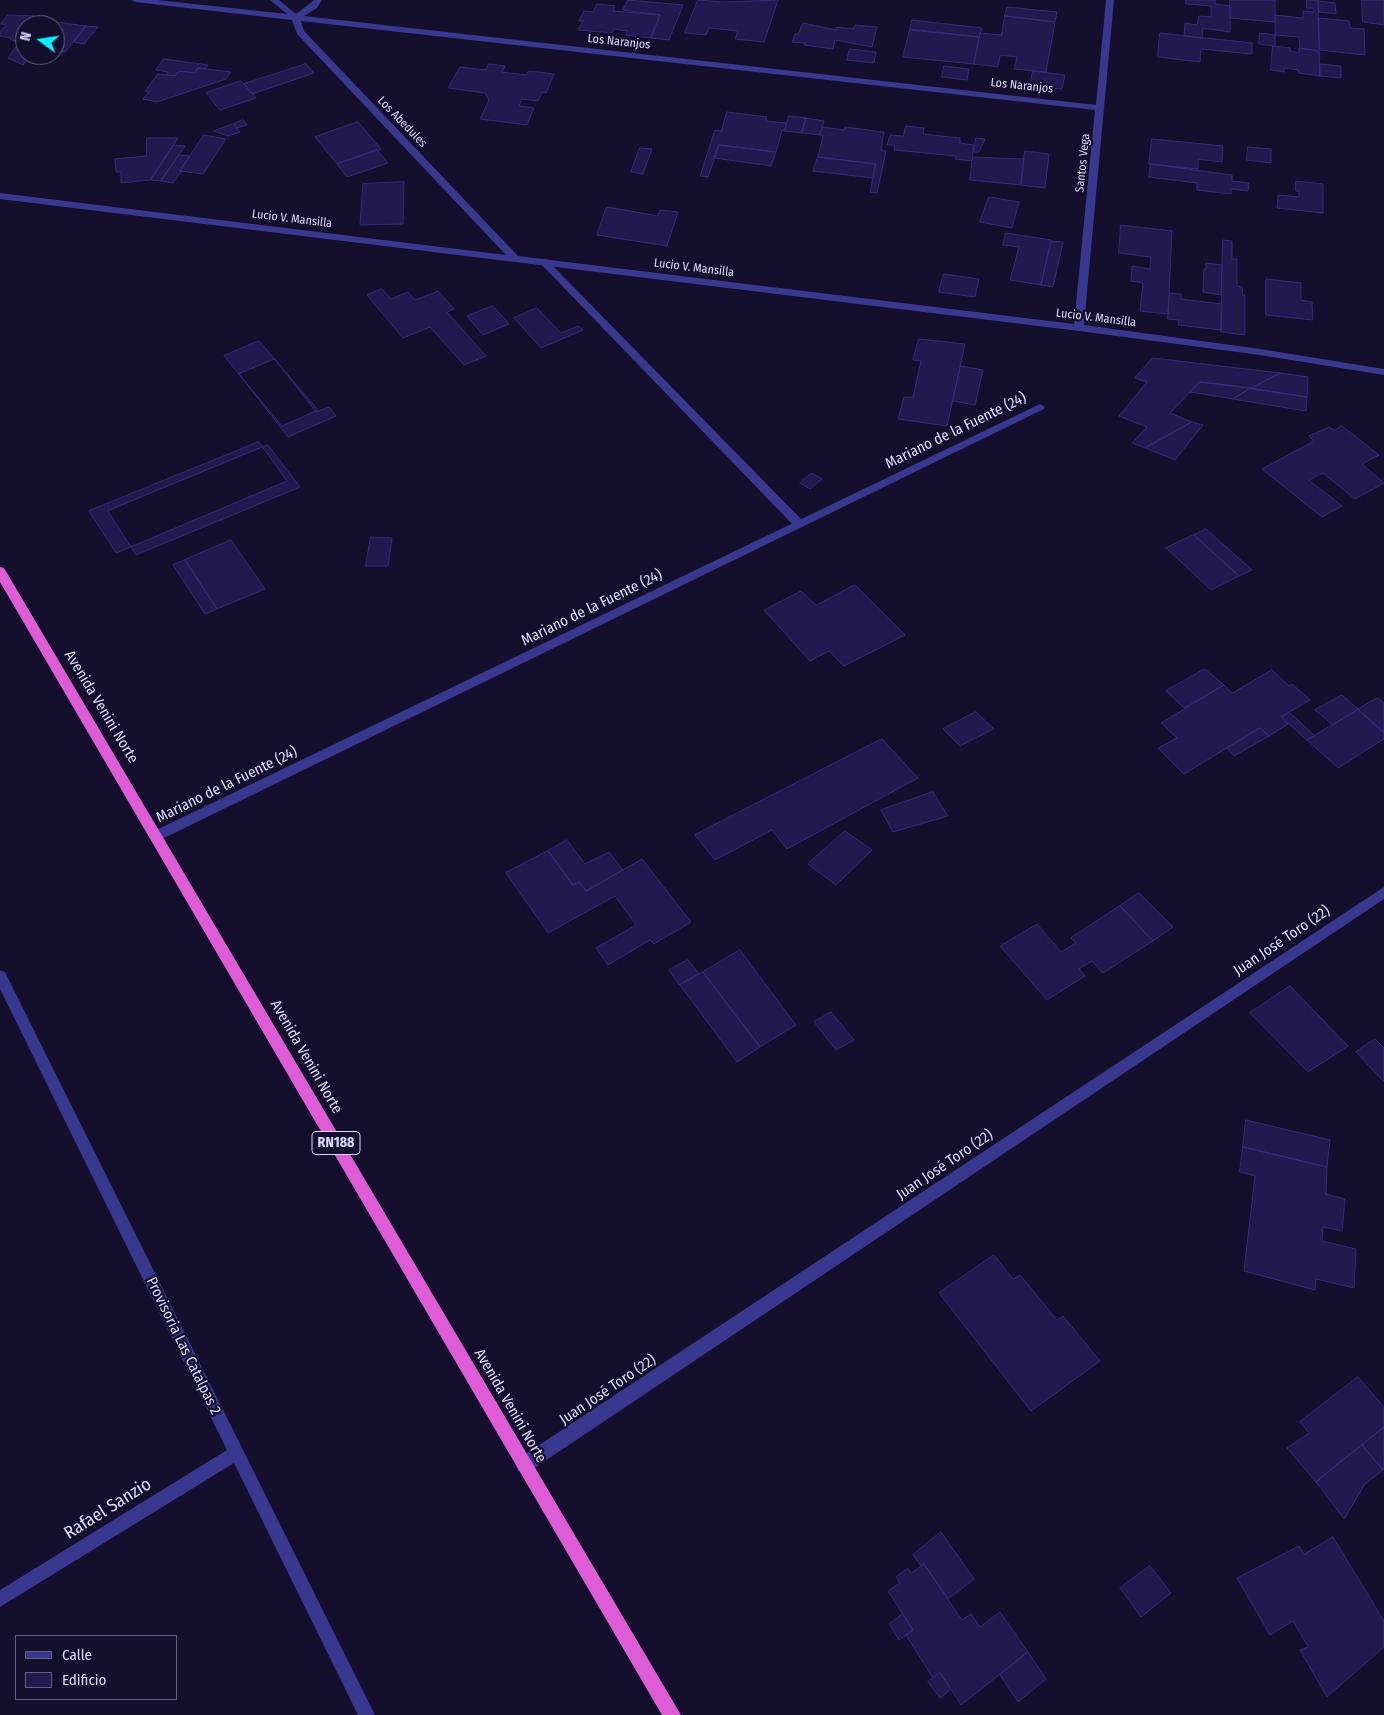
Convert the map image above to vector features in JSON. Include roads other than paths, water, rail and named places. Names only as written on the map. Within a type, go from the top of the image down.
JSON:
[{"type":"highway","name":"Avenida Venini Norte","points":[[0,571],[672,1715]]},
{"type":"street","name":"Los Naranjos","points":[[135,0],[1101,108]]},
{"type":"street","name":"Los Abedules","points":[[274,0],[296,18],[300,32],[516,260]]},
{"type":"street","points":[[296,18],[314,6],[318,0]]},
{"type":"street","name":"Santos Vega","points":[[1079,328],[1110,0]]},
{"type":"street","name":"Lucio V. Mansilla","points":[[0,196],[1079,328],[1260,352],[1384,372]]},
{"type":"street","points":[[544,262],[799,524]]},
{"type":"street","name":"Mariano de la Fuente (24)","points":[[156,836],[1040,407]]},
{"type":"street","name":"Juan José Toro (22)","points":[[524,1465],[1384,892]]},
{"type":"street","name":"Provisoria Las Catalpas 2","points":[[0,976],[367,1715]]},
{"type":"street","name":"Rafael Sanzio","points":[[0,1599],[236,1453]]}]
